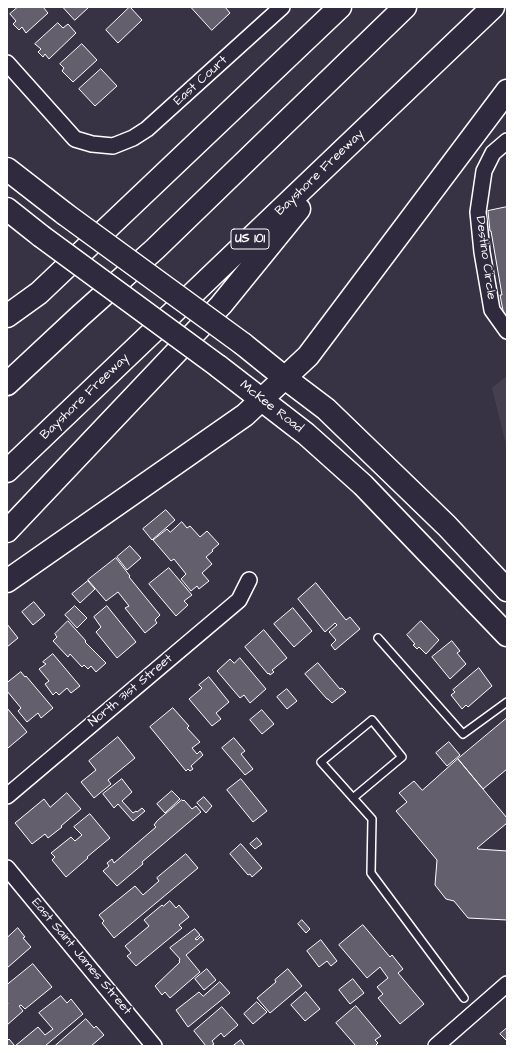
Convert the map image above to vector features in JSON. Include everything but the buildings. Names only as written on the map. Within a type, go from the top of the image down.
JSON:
[{"type":"main road","points":[[7,316],[39,293],[340,7]]},
{"type":"main road","points":[[9,381],[155,249],[405,7]]},
{"type":"main road","name":"Bayshore Freeway","points":[[7,471],[492,7]]},
{"type":"main road","points":[[7,581],[245,415],[308,356],[507,91]]},
{"type":"main road","points":[[7,530],[221,305],[358,136]]},
{"type":"main road","points":[[7,169],[64,214],[243,344],[326,409],[448,526],[507,590]]},
{"type":"main road","name":"McKee Road","points":[[7,210],[218,366],[306,434],[363,485],[507,635]]},
{"type":"street","name":"East Court","points":[[7,63],[75,139],[92,144],[113,146],[133,138],[147,129],[282,7]]},
{"type":"street","name":"Destino Circle","points":[[507,141],[493,154],[484,171],[478,212],[482,252],[492,310],[507,331]]},
{"type":"street","name":"North 31st Street","points":[[7,796],[239,600],[249,580]]},
{"type":"street","name":"East Saint James Street","points":[[7,868],[154,1046]]},
{"type":"street","points":[[436,1046],[507,984]]},
{"type":"lane","points":[[378,638],[463,734],[507,702]]},
{"type":"lane","points":[[353,798],[402,757],[372,720],[321,762],[353,798],[372,819],[371,873],[464,998]]},
{"type":"shaded area","points":[[507,376],[507,449],[492,388]]}]
